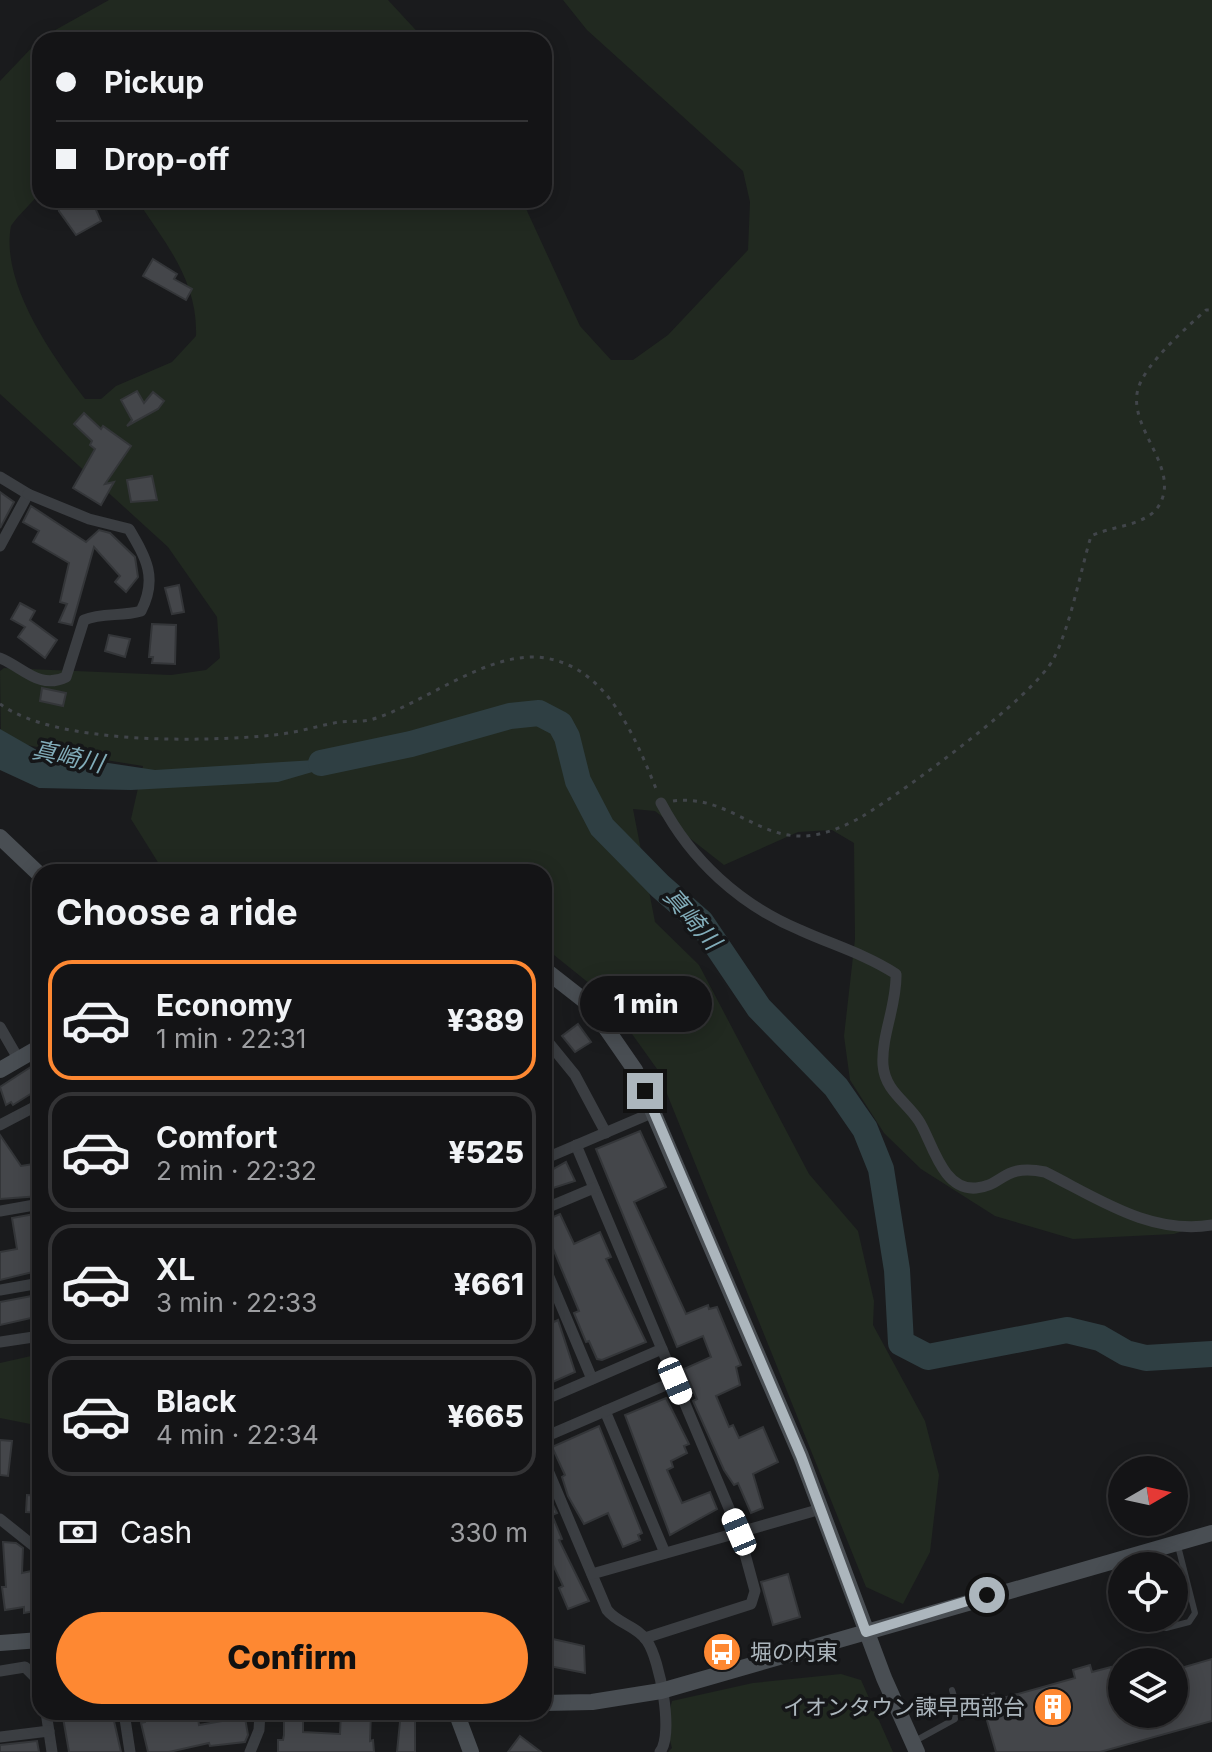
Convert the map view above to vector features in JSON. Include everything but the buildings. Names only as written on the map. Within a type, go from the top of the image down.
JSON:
[{"type":"street","points":[[0,477],[28,494],[89,519],[129,529],[149,563],[151,578],[141,611],[125,616],[94,616],[84,620],[66,677],[57,681],[33,679],[16,664],[0,658]]},
{"type":"street","points":[[0,546],[28,494]]},
{"type":"street","points":[[661,803],[678,836],[724,884],[755,909],[801,931],[848,947],[896,974],[897,993],[883,1053],[886,1077],[889,1086],[919,1121],[938,1160],[961,1185],[976,1188],[1012,1170],[1031,1169],[1045,1172],[1141,1220],[1186,1229],[1212,1225]]},
{"type":"street","points":[[0,837],[32,867]]},
{"type":"street","points":[[552,975],[590,1005],[635,1070],[821,1509],[866,1632],[914,1747]]},
{"type":"street","points":[[0,1027],[19,1060]]},
{"type":"street","points":[[552,1047],[575,1075],[606,1133]]},
{"type":"street","points":[[0,1070],[32,1052]]},
{"type":"street","points":[[0,1125],[32,1108]]},
{"type":"street","points":[[552,1156],[654,1112]]},
{"type":"street","points":[[576,1145],[739,1532],[755,1591],[751,1604],[645,1638]]},
{"type":"street","points":[[552,1206],[594,1188]]},
{"type":"street","points":[[0,1211],[32,1205]]},
{"type":"street","points":[[0,1290],[32,1284]]},
{"type":"street","points":[[552,1284],[592,1379]]},
{"type":"street","points":[[0,1342],[32,1337]]},
{"type":"street","points":[[552,1396],[662,1349]]},
{"type":"street","points":[[552,1434],[675,1381]]},
{"type":"street","points":[[605,1411],[665,1553]]},
{"type":"street","points":[[552,1480],[612,1616],[645,1638],[661,1691],[668,1731],[660,1752]]},
{"type":"street","points":[[592,1574],[821,1509]]},
{"type":"street","points":[[0,1519],[32,1545]]},
{"type":"street","points":[[552,1703],[592,1702],[661,1691],[1212,1533]]},
{"type":"street","points":[[0,1643],[32,1641]]},
{"type":"street","points":[[0,1671],[25,1667],[32,1674]]},
{"type":"street","points":[[47,1720],[52,1752]]},
{"type":"street","points":[[125,1720],[130,1752]]},
{"type":"street","points":[[250,1752],[258,1720]]},
{"type":"street","points":[[459,1720],[471,1752]]},
{"type":"street","points":[[0,1737],[49,1731]]},
{"type":"lane","points":[[1177,1542],[1180,1552]]},
{"type":"lane","points":[[1188,1585],[1195,1613],[1188,1622]]},
{"type":"lane","points":[[914,1747],[955,1719],[957,1706],[952,1690]]},
{"type":"path","points":[[0,704],[36,721],[80,734],[194,739],[274,735],[368,720],[497,663],[525,657],[547,658],[571,666],[606,696],[630,727],[661,803],[687,799],[715,804],[773,830],[799,837],[833,830],[861,817],[918,778],[1028,690],[1055,657],[1091,536],[1143,519],[1157,509],[1165,490],[1161,467],[1139,419],[1136,392],[1142,378],[1184,330],[1206,310],[1212,310]]},
{"type":"shaded area","points":[[109,0],[388,0],[418,32],[52,32]]},
{"type":"shaded area","points":[[563,0],[1212,0],[1212,1221],[1174,1234],[1073,1239],[995,1216],[921,1169],[884,1133],[850,1080],[844,1036],[855,939],[854,843],[832,830],[798,832],[724,865],[655,811],[633,809],[655,922],[699,965],[809,1174],[858,1231],[874,1301],[873,1325],[925,1421],[939,1475],[930,1552],[903,1604],[866,1587],[657,1069],[605,996],[552,953],[552,864],[159,864],[131,819],[143,766],[1,739],[0,671],[4,668],[171,675],[206,670],[220,658],[217,617],[168,547],[0,394],[0,81],[32,47],[32,202],[11,226],[13,271],[32,318],[58,362],[85,399],[101,399],[116,386],[172,362],[196,336],[192,298],[186,280],[142,208],[526,208],[580,326],[611,360],[633,360],[668,335],[748,250],[750,202],[743,171],[587,30]]},
{"type":"shaded area","points":[[32,1356],[32,1424],[0,1418],[0,1363]]},
{"type":"shaded area","points":[[841,1674],[861,1680],[893,1752],[668,1752],[672,1748],[666,1725],[672,1701],[753,1683]]},
{"type":"water","points":[[0,729],[42,753],[155,770],[364,757],[278,782],[131,790],[39,788],[0,770]]},
{"type":"waterway","name":"真崎川","points":[[321,763],[411,744],[510,716],[539,713],[560,724],[567,737],[578,781],[602,827],[660,886],[701,922],[759,1008],[836,1087],[865,1129],[881,1169],[897,1270],[901,1343],[928,1357],[1067,1330],[1100,1338],[1126,1353],[1146,1358],[1212,1354]]},
{"type":"place","name":"堀の内東","points":[[722,1652]]},
{"type":"place","name":"イオンタウン諫早西部台","points":[[1053,1707]]},
{"type":"route","points":[[645,1091],[801,1456],[866,1632],[987,1595]]}]
